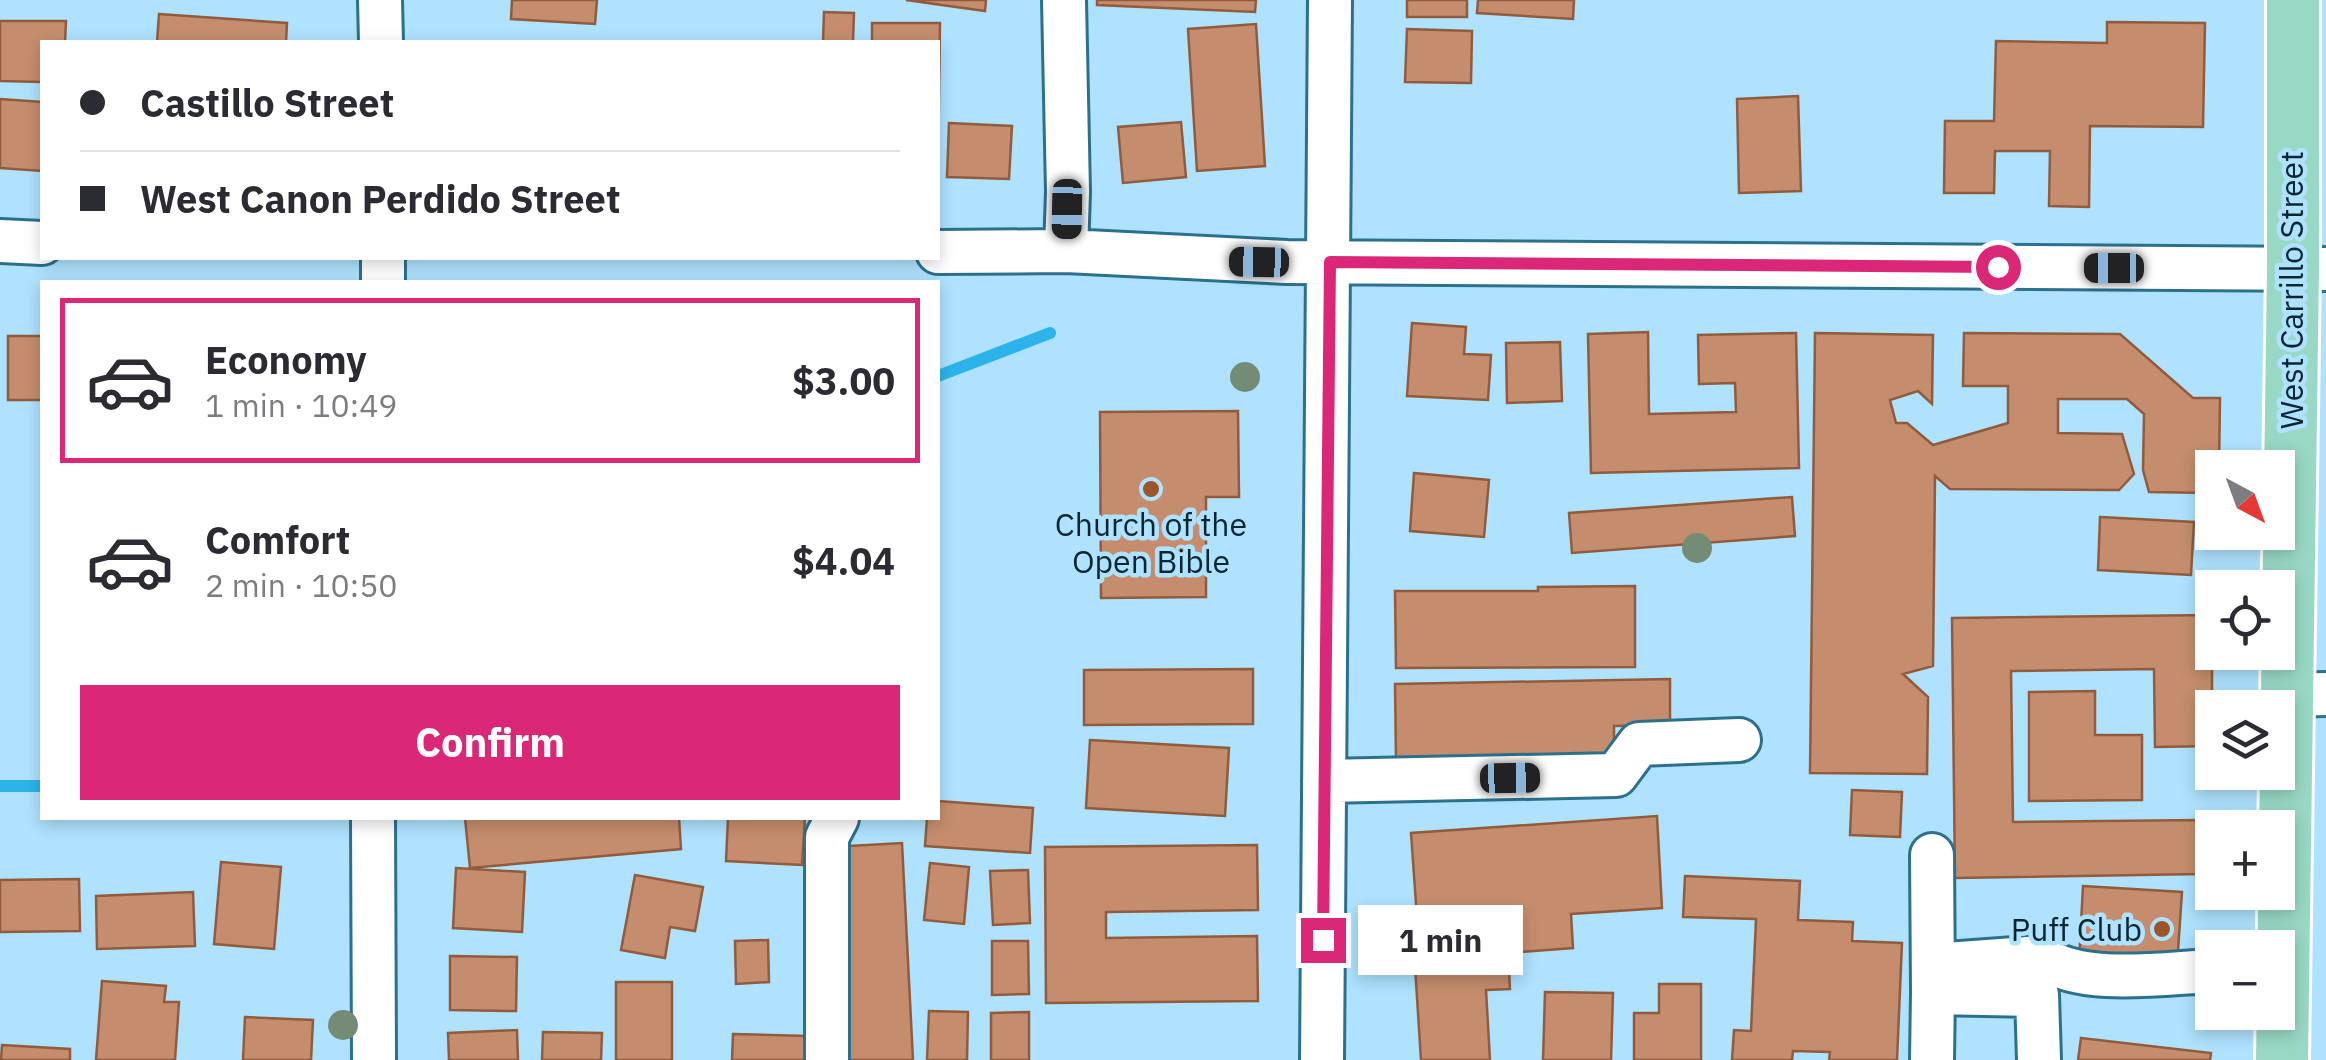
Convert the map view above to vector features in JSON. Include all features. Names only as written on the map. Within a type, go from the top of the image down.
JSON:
[{"type":"main road","name":"West Carrillo Street","points":[[2284,930],[2306,694],[2309,269],[2293,0]]},
{"type":"main road","name":"West Carrillo Street","points":[[2281,1030],[2282,1060]]},
{"type":"street","points":[[380,0],[381,40]]},
{"type":"street","points":[[1064,0],[1066,251]]},
{"type":"street","points":[[1322,1060],[1330,0]]},
{"type":"street","points":[[0,241],[40,243]]},
{"type":"street","points":[[940,252],[1066,251],[1230,261],[2309,269]]},
{"type":"street","points":[[1324,781],[1616,775],[1639,744],[1739,740]]},
{"type":"street","points":[[374,1060],[375,820]]},
{"type":"street","points":[[828,1060],[827,837],[836,820]]},
{"type":"street","points":[[1932,855],[1932,1060]]},
{"type":"street","points":[[1933,979],[2041,957],[2099,975],[2195,972]]},
{"type":"street","points":[[1933,979],[2037,995],[2039,1060]]},
{"type":"building","points":[[512,0],[597,0],[595,24],[511,19]]},
{"type":"building","points":[[906,0],[986,0],[985,11]]},
{"type":"building","points":[[1097,0],[1256,0],[1255,12],[1097,5]]},
{"type":"building","points":[[1407,0],[1467,0],[1467,17],[1407,17]]},
{"type":"building","points":[[1478,0],[1574,0],[1573,19],[1477,13]]},
{"type":"building","points":[[824,12],[854,13],[853,40],[823,40]]},
{"type":"building","points":[[159,14],[287,23],[286,40],[157,40]]},
{"type":"building","points":[[0,21],[66,21],[65,40],[40,40],[40,82],[0,81]]},
{"type":"building","points":[[2107,22],[2205,23],[2203,127],[2090,126],[2089,207],[2049,206],[2050,151],[1995,151],[1994,193],[1944,193],[1945,121],[1994,121],[1996,41],[2107,43]]},
{"type":"building","points":[[872,23],[940,23],[940,40],[872,40]]},
{"type":"building","points":[[1256,24],[1265,166],[1197,171],[1188,29]]},
{"type":"building","points":[[1407,29],[1472,31],[1471,83],[1405,82]]},
{"type":"building","points":[[1798,96],[1801,191],[1739,193],[1737,99]]},
{"type":"building","points":[[0,99],[40,102],[40,171],[0,168]]},
{"type":"building","points":[[1181,122],[1186,177],[1123,183],[1118,127]]},
{"type":"building","points":[[949,123],[1012,126],[1009,179],[947,177]]},
{"type":"building","points":[[1412,323],[1466,327],[1464,354],[1491,355],[1488,400],[1407,396]]},
{"type":"building","points":[[1648,332],[1649,414],[1736,412],[1735,383],[1699,384],[1698,335],[1796,333],[1799,468],[1591,473],[1588,334]]},
{"type":"building","points":[[1815,333],[1933,335],[1932,404],[1918,391],[1890,400],[1896,423],[1907,423],[1933,445],[2008,423],[2008,386],[1963,386],[1964,333],[2120,334],[2193,398],[2220,398],[2219,450],[2195,450],[2195,493],[2149,492],[2143,470],[2144,414],[2127,399],[2058,399],[2058,433],[2122,434],[2134,474],[2119,490],[1950,489],[1935,476],[1933,666],[1903,674],[1928,697],[1927,774],[1810,773]]},
{"type":"building","points":[[8,336],[40,336],[40,400],[8,400]]},
{"type":"building","points":[[1560,342],[1562,401],[1507,403],[1506,343]]},
{"type":"building","points":[[1238,411],[1239,497],[1206,497],[1206,597],[1101,598],[1100,412]]},
{"type":"building","points":[[1414,473],[1489,480],[1484,537],[1410,531]]},
{"type":"building","points":[[1792,497],[1795,536],[1572,553],[1569,513]]},
{"type":"building","points":[[2100,517],[2194,522],[2191,575],[2098,570]]},
{"type":"building","points":[[1635,586],[1635,667],[1396,668],[1395,591]]},
{"type":"building","points":[[2195,615],[2195,670],[2212,670],[2212,690],[2195,690],[2195,746],[2155,747],[2154,669],[2011,671],[2013,822],[2195,820],[2195,874],[1955,878],[1952,618]]},
{"type":"building","points":[[1253,669],[1253,724],[1084,725],[1084,670]]},
{"type":"building","points":[[1670,679],[1670,725],[1614,726],[1614,756],[1396,760],[1395,684]]},
{"type":"building","points":[[2095,691],[2095,735],[2142,735],[2142,800],[2029,801],[2029,692]]},
{"type":"building","points":[[1090,740],[1229,748],[1225,816],[1086,808]]},
{"type":"building","points":[[1852,790],[1902,792],[1900,837],[1850,835]]},
{"type":"building","points":[[940,801],[1033,808],[1030,853],[925,846],[927,820],[940,820]]},
{"type":"building","points":[[1657,816],[1662,908],[1571,914],[1573,948],[1508,953],[1510,989],[1486,990],[1490,1060],[1421,1060],[1411,833]]},
{"type":"building","points":[[465,820],[679,820],[681,849],[470,868]]},
{"type":"building","points":[[728,820],[805,820],[802,865],[726,861]]},
{"type":"building","points":[[902,843],[913,1060],[842,1060],[832,847]]},
{"type":"building","points":[[1257,845],[1258,910],[1106,912],[1106,938],[1257,936],[1258,1001],[1046,1003],[1045,847]]},
{"type":"building","points":[[221,862],[281,867],[274,949],[214,944]]},
{"type":"building","points":[[930,863],[969,867],[964,924],[924,920]]},
{"type":"building","points":[[456,868],[525,872],[522,932],[453,928]]},
{"type":"building","points":[[1028,870],[1030,923],[993,925],[990,871]]},
{"type":"building","points":[[635,875],[703,887],[695,931],[670,927],[665,958],[621,950]]},
{"type":"building","points":[[1685,876],[1800,881],[1798,920],[1853,922],[1852,941],[1902,943],[1897,1060],[1829,1060],[1830,1052],[1793,1051],[1792,1060],[1732,1060],[1734,1030],[1751,1031],[1756,919],[1683,917]]},
{"type":"building","points":[[79,879],[80,931],[0,932],[0,880]]},
{"type":"building","points":[[2083,886],[2182,892],[2177,966],[2079,961]]},
{"type":"building","points":[[193,892],[195,946],[97,949],[96,896]]},
{"type":"building","points":[[768,940],[769,982],[736,984],[735,941]]},
{"type":"building","points":[[992,941],[1028,941],[1029,994],[992,995]]},
{"type":"building","points":[[450,956],[517,957],[516,1011],[450,1010]]},
{"type":"building","points":[[102,981],[166,986],[164,1002],[179,1002],[175,1060],[96,1060]]},
{"type":"building","points":[[616,982],[672,982],[672,1060],[616,1060]]},
{"type":"building","points":[[1659,984],[1701,984],[1701,1060],[1634,1060],[1634,1013],[1659,1013]]},
{"type":"building","points":[[1545,992],[1613,993],[1611,1060],[1543,1060]]},
{"type":"building","points":[[929,1011],[968,1012],[967,1060],[927,1060]]},
{"type":"building","points":[[1029,1012],[1029,1060],[991,1060],[991,1013]]},
{"type":"building","points":[[245,1017],[313,1020],[311,1060],[243,1060]]},
{"type":"building","points":[[517,1030],[518,1060],[449,1060],[448,1033]]},
{"type":"building","points":[[543,1032],[602,1033],[601,1060],[542,1060]]},
{"type":"building","points":[[733,1034],[807,1036],[807,1060],[732,1060]]},
{"type":"building","points":[[2081,1038],[2211,1053],[2210,1060],[2078,1060]]},
{"type":"building","points":[[2,1045],[70,1049],[70,1060],[1,1060]]},
{"type":"waterway","points":[[940,375],[1050,333]]},
{"type":"waterway","points":[[0,786],[40,786]]},
{"type":"place","name":"Church of the Open Bible","points":[[1151,489]]},
{"type":"place","name":"Puff Club","points":[[2162,929]]},
{"type":"route","points":[[1323,940],[1330,262],[1998,267]]}]
